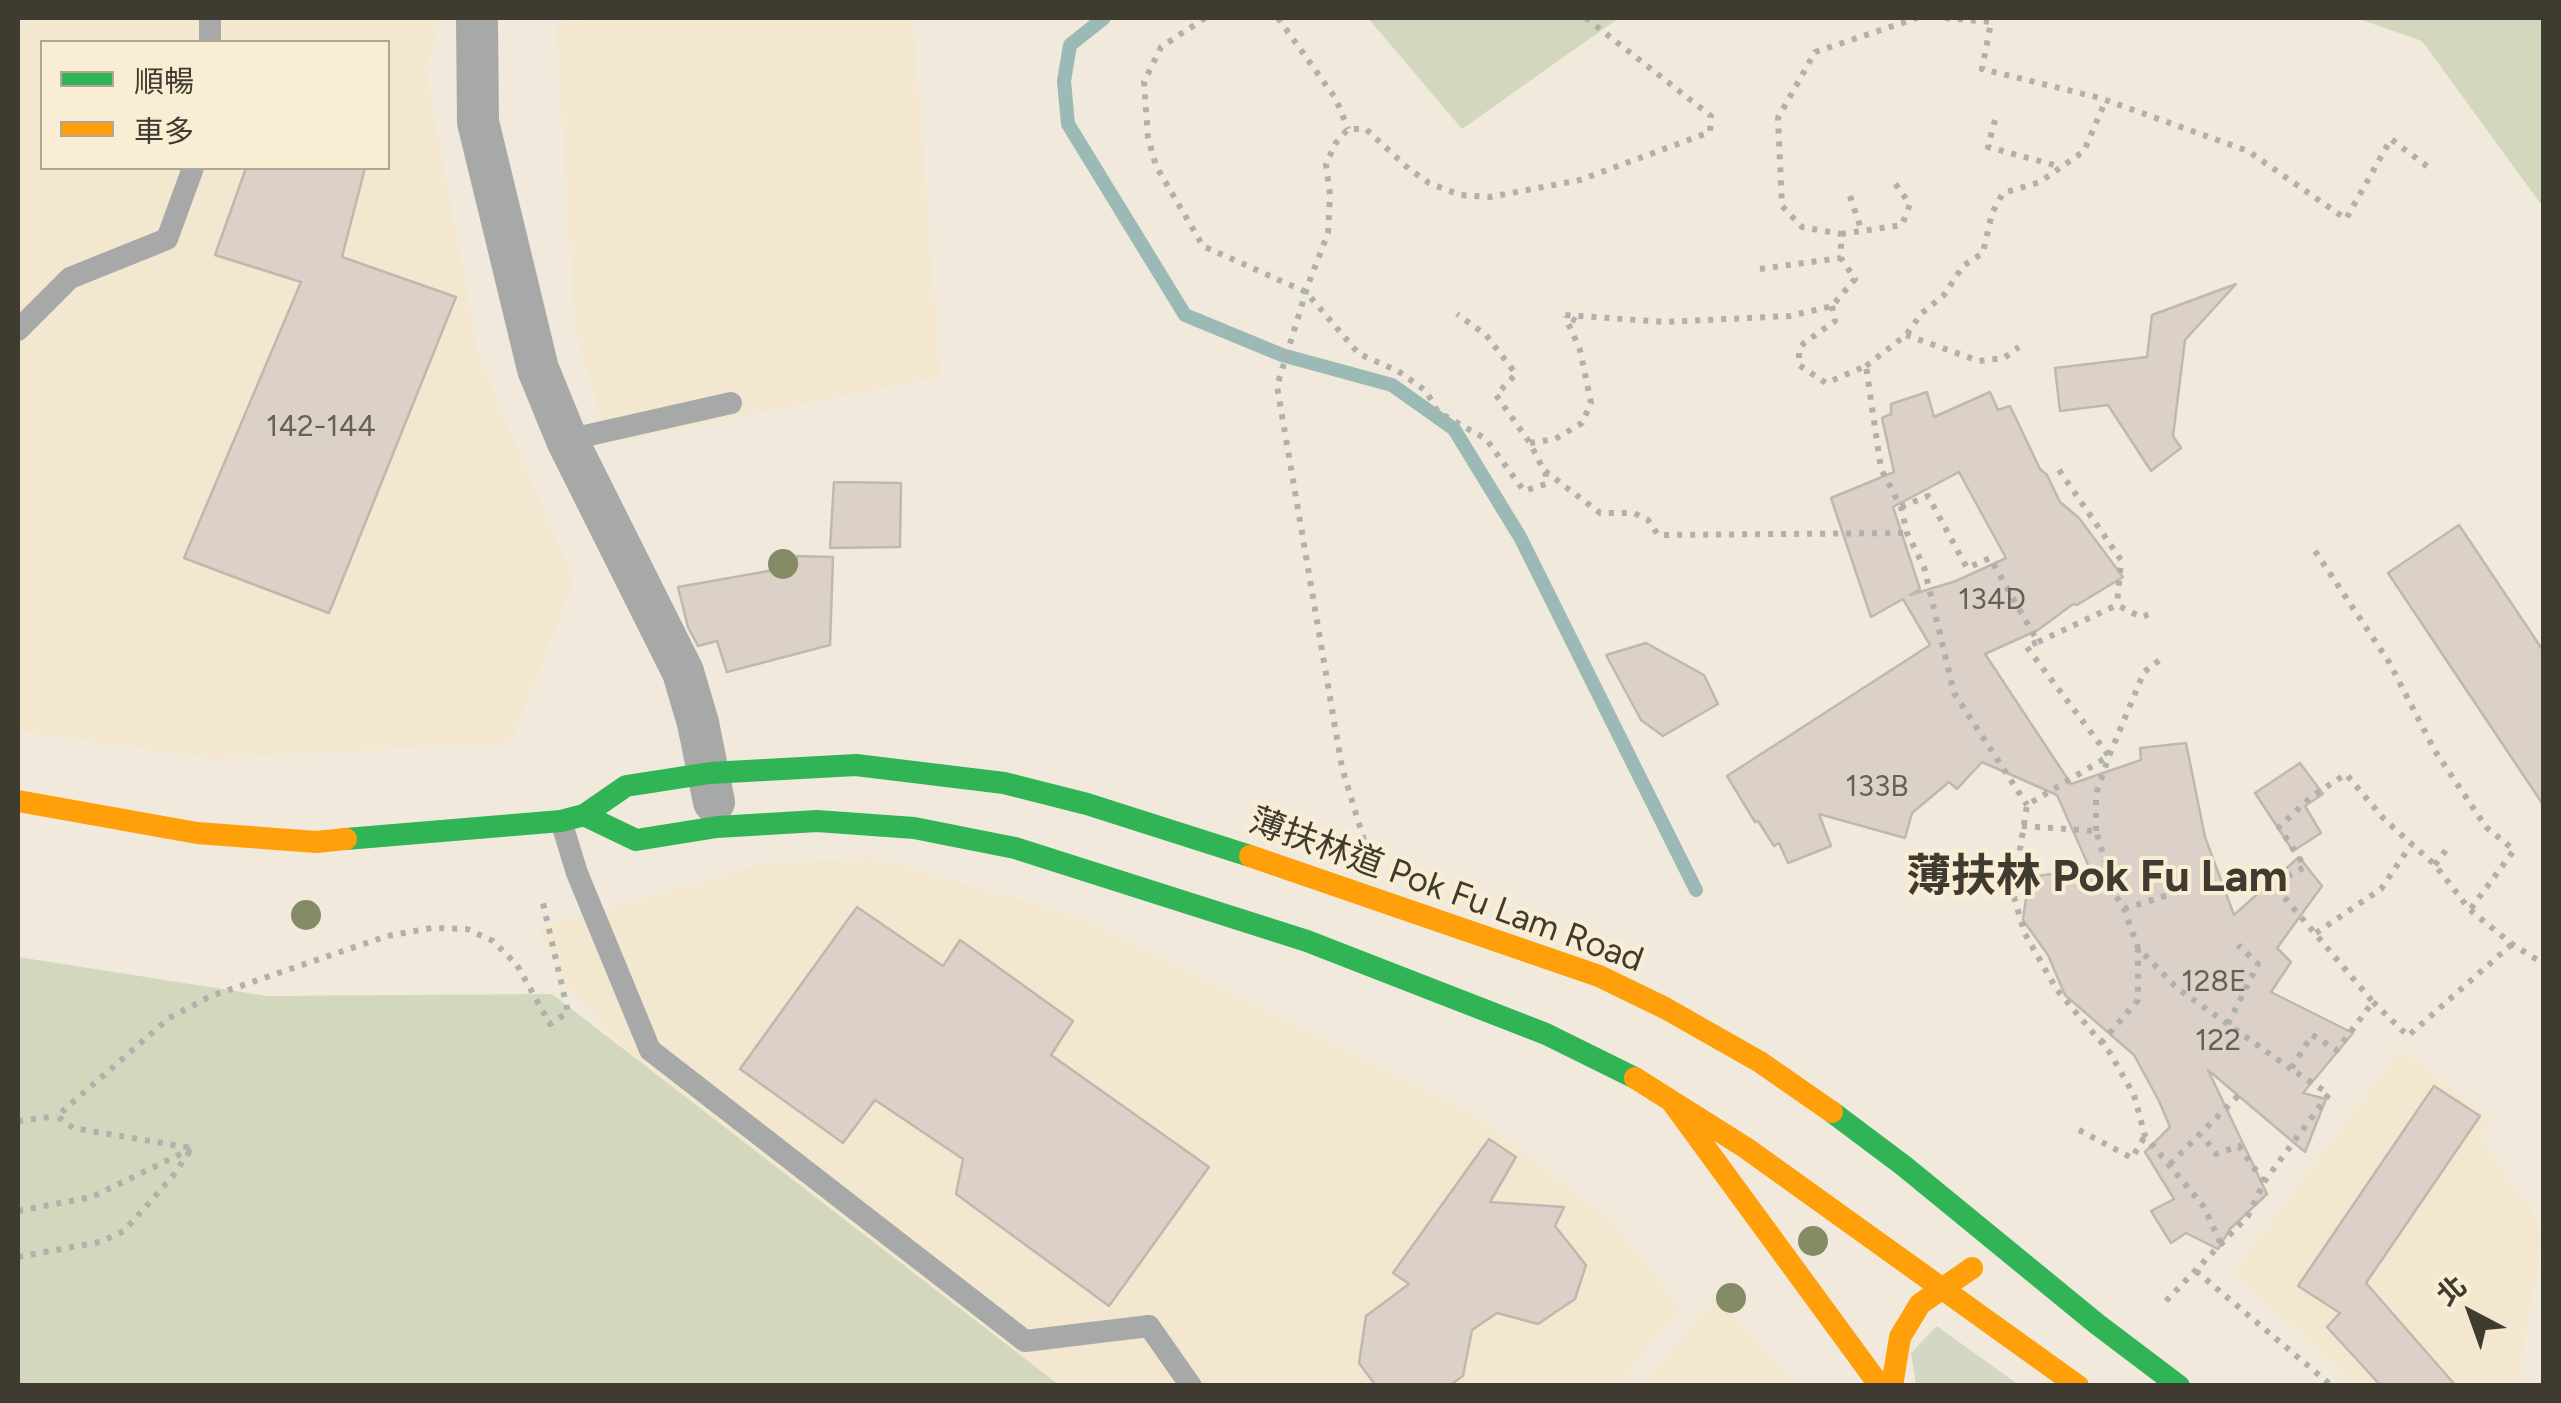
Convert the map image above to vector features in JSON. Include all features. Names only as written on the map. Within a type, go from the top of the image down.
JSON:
[{"type":"main road","name":"薄扶林道 Pok Fu Lam Road","points":[[18,801],[198,833],[316,842],[572,818],[626,786],[710,773],[856,765],[1004,783],[1087,804],[1346,887],[1599,976],[1665,1008],[1760,1062],[1904,1166],[2006,1252],[2179,1386]]},
{"type":"main road","points":[[572,818],[636,840],[717,827],[851,821],[914,828],[1014,848],[1307,941],[1546,1034],[1618,1067],[1667,1096],[1943,1286],[2078,1386]]},
{"type":"main road","points":[[1667,1096],[1880,1386]]},
{"type":"main road","points":[[1892,1386],[1900,1336],[1920,1304],[1973,1267],[2006,1252]]},
{"type":"street","points":[[477,18],[478,122],[538,369],[567,440],[683,672],[710,773],[717,827]]},
{"type":"lane","points":[[18,330],[70,278],[167,238],[192,170]]},
{"type":"lane","points":[[567,440],[731,402]]},
{"type":"lane","points":[[572,818],[577,873],[650,1050],[1025,1341],[1150,1326],[1190,1386]]},
{"type":"path","points":[[1205,18],[1162,47],[1144,82],[1148,138],[1156,166],[1203,246],[1306,292],[1359,354],[1398,371],[1426,391],[1438,412],[1486,439],[1524,491],[1546,484],[1530,444],[1496,395],[1516,374],[1486,335],[1457,314]]},
{"type":"path","points":[[1278,18],[1336,100],[1348,129]]},
{"type":"path","points":[[1367,851],[1342,768],[1276,386],[1328,234],[1330,195],[1326,165],[1335,144],[1348,129],[1366,129],[1408,170],[1429,183],[1460,194],[1490,197],[1580,180],[1710,132],[1711,116],[1586,18]]},
{"type":"path","points":[[1894,182],[1910,204],[1902,225],[1841,234],[1802,227],[1782,206],[1778,118],[1814,52],[1917,18]]},
{"type":"path","points":[[1945,18],[1991,22],[1982,69],[2105,102],[2248,151],[2346,218],[2391,139],[2432,170]]},
{"type":"path","points":[[1832,306],[1836,321],[1799,349],[1799,365],[1813,378],[1826,383],[1866,366],[1906,335],[1922,312],[1944,295],[1963,266],[1984,252],[1992,213],[2002,193],[2040,182],[2084,151],[2105,102]]},
{"type":"path","points":[[1995,120],[1988,148],[2059,166]]},
{"type":"path","points":[[1850,196],[1862,232]]},
{"type":"path","points":[[1565,315],[1666,322],[1790,316],[1832,306],[1855,279],[1841,258],[1841,234]]},
{"type":"path","points":[[1760,269],[1841,258]]},
{"type":"path","points":[[1565,315],[1576,321]]},
{"type":"path","points":[[1530,444],[1554,438],[1582,423],[1592,403],[1580,350],[1565,315]]},
{"type":"path","points":[[1906,335],[1979,361],[2004,358],[2019,348]]},
{"type":"path","points":[[1866,366],[1880,468],[1901,507],[1907,533],[1924,567],[1954,693],[2027,805]]},
{"type":"path","points":[[1541,467],[1554,481],[1600,513],[1634,514],[1648,520],[1658,534],[1907,533]]},
{"type":"path","points":[[2059,470],[2121,560],[2117,606]]},
{"type":"path","points":[[1901,507],[1928,496],[1967,568],[1990,558],[2038,642]]},
{"type":"path","points":[[2315,551],[2388,662],[2445,766],[2486,827],[2514,850],[2470,910]]},
{"type":"path","points":[[2108,756],[2026,646],[2117,606],[2141,616],[2154,613]]},
{"type":"path","points":[[2101,1043],[2138,1000],[2138,948],[2116,896],[2096,831],[2096,794],[2144,672],[2165,656]]},
{"type":"path","points":[[2108,756],[2027,805],[2013,894],[2026,934],[2056,990],[2101,1043],[2134,1095],[2145,1136],[2204,1207],[2220,1242]]},
{"type":"path","points":[[2512,944],[2408,1036],[2373,1002],[2273,884],[2305,867],[2279,827],[2312,796],[2346,774],[2435,865],[2470,910],[2544,964]]},
{"type":"path","points":[[2022,826],[2096,831]]},
{"type":"path","points":[[2316,933],[2381,889],[2412,845]]},
{"type":"path","points":[[2435,865],[2450,846]]},
{"type":"path","points":[[2124,908],[2174,893]]},
{"type":"path","points":[[18,1122],[57,1116],[169,1018],[211,996],[387,936],[432,928],[467,928],[493,941],[517,965],[550,1024],[568,1012],[542,899]]},
{"type":"path","points":[[2228,1024],[2258,964],[2238,945]]},
{"type":"path","points":[[2138,948],[2162,976],[2329,1094],[2264,1182],[2248,1216],[2166,1301]]},
{"type":"path","points":[[2291,1068],[2312,1035],[2337,1050],[2373,1002]]},
{"type":"path","points":[[2170,1164],[2243,1091]]},
{"type":"path","points":[[57,1116],[73,1128],[192,1148]]},
{"type":"path","points":[[2079,1130],[2132,1158],[2145,1136]]},
{"type":"path","points":[[2202,1135],[2216,1154],[2239,1146],[2264,1182]]},
{"type":"path","points":[[18,1211],[92,1197],[192,1148]]},
{"type":"path","points":[[18,1256],[100,1242],[124,1231],[172,1178],[192,1148]]},
{"type":"path","points":[[2196,1272],[2332,1386]]},
{"type":"shaded area","points":[[18,18],[441,18],[426,69],[479,357],[574,581],[511,742],[214,759],[18,731]]},
{"type":"shaded area","points":[[602,18],[913,18],[940,377],[609,443],[575,332],[556,24]]},
{"type":"shaded area","points":[[872,857],[1087,919],[1474,1114],[1612,1221],[1681,1308],[1617,1385],[1056,1384],[672,1102],[566,984],[538,929],[761,864]]},
{"type":"shaded area","points":[[2401,1049],[2492,1119],[2479,1137],[2530,1208],[2543,1238],[2517,1385],[2356,1385],[2233,1273]]},
{"type":"shaded area","points":[[1716,1297],[1796,1385],[1642,1385]]},
{"type":"green space","points":[[1368,18],[1619,18],[1462,129]]},
{"type":"green space","points":[[2356,18],[2543,18],[2543,207],[2422,41]]},
{"type":"green space","points":[[18,957],[267,996],[552,994],[1059,1385],[18,1385]]},
{"type":"green space","points":[[1937,1326],[2019,1385],[1916,1385],[1911,1353]]},
{"type":"building","points":[[245,170],[364,170],[342,257],[456,297],[329,613],[184,558],[301,282],[215,255]]},
{"type":"building","points":[[2236,284],[2185,340],[2173,436],[2181,448],[2151,471],[2108,405],[2060,411],[2055,368],[2147,357],[2152,315]]},
{"type":"building","points":[[1927,392],[1934,417],[1990,392],[1998,410],[2010,406],[2060,502],[2079,518],[2123,577],[2073,604],[2038,630],[1985,654],[2071,784],[2141,760],[2140,748],[2186,743],[2205,837],[2234,915],[2299,857],[2322,886],[2277,948],[2291,962],[2271,992],[2353,1033],[2303,1093],[2326,1099],[2305,1152],[2208,1070],[2267,1194],[2230,1229],[2218,1249],[2186,1233],[2171,1243],[2151,1211],[2174,1199],[2145,1152],[2170,1127],[2159,1101],[2134,1055],[2065,995],[2048,955],[2023,920],[2027,891],[2037,876],[2090,869],[2057,795],[1982,762],[1957,789],[1949,782],[1912,813],[1905,838],[1819,814],[1831,846],[1788,863],[1779,843],[1774,846],[1755,822],[1727,776],[1930,645],[1903,599],[1871,617],[1831,498],[1894,472],[1882,418],[1891,414],[1891,404]],"holes":[[[1959,472],[2006,558],[1956,581],[1910,595],[1920,589],[1893,507]]]},
{"type":"building","points":[[834,482],[901,483],[900,547],[830,548]]},
{"type":"building","points":[[2459,525],[2544,652],[2544,806],[2388,573]]},
{"type":"building","points":[[797,556],[833,557],[830,645],[727,672],[717,641],[698,646],[688,627],[678,587],[797,566]]},
{"type":"building","points":[[1646,643],[1704,675],[1718,704],[1663,736],[1641,720],[1606,655]]},
{"type":"building","points":[[2300,763],[2323,794],[2305,806],[2321,833],[2293,851],[2255,793]]},
{"type":"building","points":[[857,907],[943,966],[960,940],[1073,1021],[1051,1055],[1209,1167],[1109,1306],[956,1194],[963,1159],[875,1100],[843,1143],[740,1069]]},
{"type":"building","points":[[2434,1086],[2480,1116],[2366,1283],[2456,1386],[2381,1386],[2327,1327],[2340,1313],[2298,1286]]},
{"type":"building","points":[[1489,1139],[1516,1157],[1490,1202],[1564,1207],[1555,1226],[1586,1265],[1575,1299],[1538,1324],[1497,1313],[1472,1330],[1463,1376],[1449,1386],[1376,1386],[1359,1363],[1366,1316],[1409,1284],[1393,1273]]},
{"type":"waterway","points":[[1104,18],[1070,45],[1064,81],[1068,124],[1185,315],[1282,355],[1392,385],[1454,429],[1520,537],[1696,890]]},
{"type":"traffic: fast","points":[[346,839],[561,821],[584,815],[626,786],[710,773],[856,765],[1004,783],[1087,804],[1250,856]]},
{"type":"traffic: fast","points":[[584,815],[636,840],[717,827],[817,821],[914,828],[1015,848],[1307,941],[1546,1034],[1635,1078]]},
{"type":"traffic: fast","points":[[1832,1112],[2179,1386]]},
{"type":"traffic: slow","points":[[18,801],[197,833],[316,842],[346,839]]},
{"type":"traffic: slow","points":[[1250,856],[1599,976],[1760,1062],[1832,1112]]},
{"type":"traffic: slow","points":[[1635,1078],[1746,1148],[2078,1386]]},
{"type":"traffic: slow","points":[[1672,1102],[1880,1386]]},
{"type":"traffic: slow","points":[[1892,1386],[1900,1337],[1920,1304],[1972,1268]]},
{"type":"district","name":"薄扶林 Pok Fu Lam","points":[[2097,878]]}]
